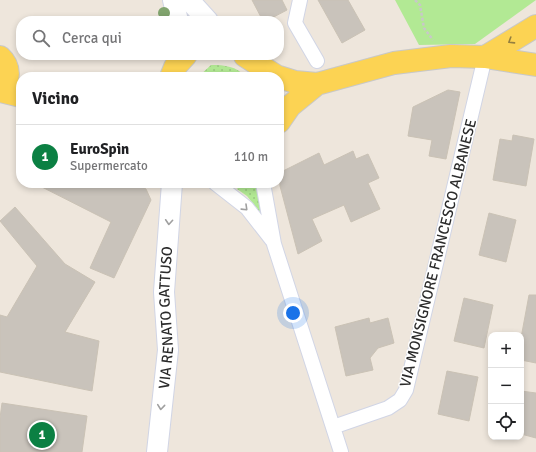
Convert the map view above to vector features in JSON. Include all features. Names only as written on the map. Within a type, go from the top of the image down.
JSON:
[{"type":"main road","points":[[173,0],[177,16]]},
{"type":"main road","points":[[189,0],[203,16]]},
{"type":"main road","points":[[485,57],[536,26]]},
{"type":"main road","points":[[284,79],[295,82],[317,84],[394,64],[451,56],[485,57],[536,65]]},
{"type":"main road","points":[[247,60],[254,72]]},
{"type":"main road","points":[[252,60],[270,72]]},
{"type":"main road","points":[[10,69],[7,82],[0,91],[16,95]]},
{"type":"main road","points":[[284,115],[290,106],[317,84]]},
{"type":"main road","name":"VIA RENATO GATTUSO","points":[[157,452],[168,350],[164,292],[172,188]]},
{"type":"street","points":[[300,0],[295,23],[317,61]]},
{"type":"street","name":"VIA MONSIGNORE FRANCESCO ALBANESE","points":[[333,427],[388,408],[400,400],[406,390],[485,57]]},
{"type":"street","points":[[221,188],[247,208],[274,244]]},
{"type":"street","points":[[264,188],[274,244],[341,452]]},
{"type":"path","points":[[415,0],[420,6],[424,28],[436,44],[451,56]]},
{"type":"green space","points":[[395,0],[536,0],[475,44],[419,45]]},
{"type":"green space","points":[[211,65],[221,65],[234,68],[241,72],[203,72]]},
{"type":"green space","points":[[256,188],[261,210],[259,211],[247,196],[237,189]]},
{"type":"building","points":[[252,0],[282,0],[287,10],[276,16],[260,16]]},
{"type":"building","points":[[318,0],[348,0],[365,30],[342,43]]},
{"type":"building","points":[[448,90],[460,92],[446,159],[429,156],[432,140],[408,136],[413,107]]},
{"type":"building","points":[[513,135],[534,139],[526,186],[493,180],[500,139],[512,141]]},
{"type":"building","points":[[353,151],[356,159],[368,154],[379,178],[368,183],[380,209],[351,222],[344,205],[312,219],[322,241],[298,254],[281,188],[284,188],[284,170],[319,153],[324,165]]},
{"type":"building","points":[[44,188],[146,189],[151,200],[114,278],[90,268],[111,222]]},
{"type":"building","points":[[15,207],[65,264],[95,282],[65,332],[99,341],[92,391],[0,372],[0,315],[7,317],[37,266],[0,221]]},
{"type":"building","points":[[489,213],[516,220],[506,262],[479,255]]},
{"type":"building","points":[[529,295],[536,295],[536,363],[524,361],[524,332],[522,332]]},
{"type":"building","points":[[464,298],[493,305],[484,348],[454,341]]},
{"type":"building","points":[[369,318],[370,323],[388,318],[394,343],[378,348],[370,358],[373,370],[346,376],[335,327]]},
{"type":"building","points":[[447,371],[478,377],[469,421],[438,414]]},
{"type":"building","points":[[524,391],[536,393],[536,438],[524,435]]},
{"type":"building","points":[[2,403],[87,416],[82,452],[0,452],[0,418]]},
{"type":"place","name":"EuroSpin","points":[[42,435]]}]
